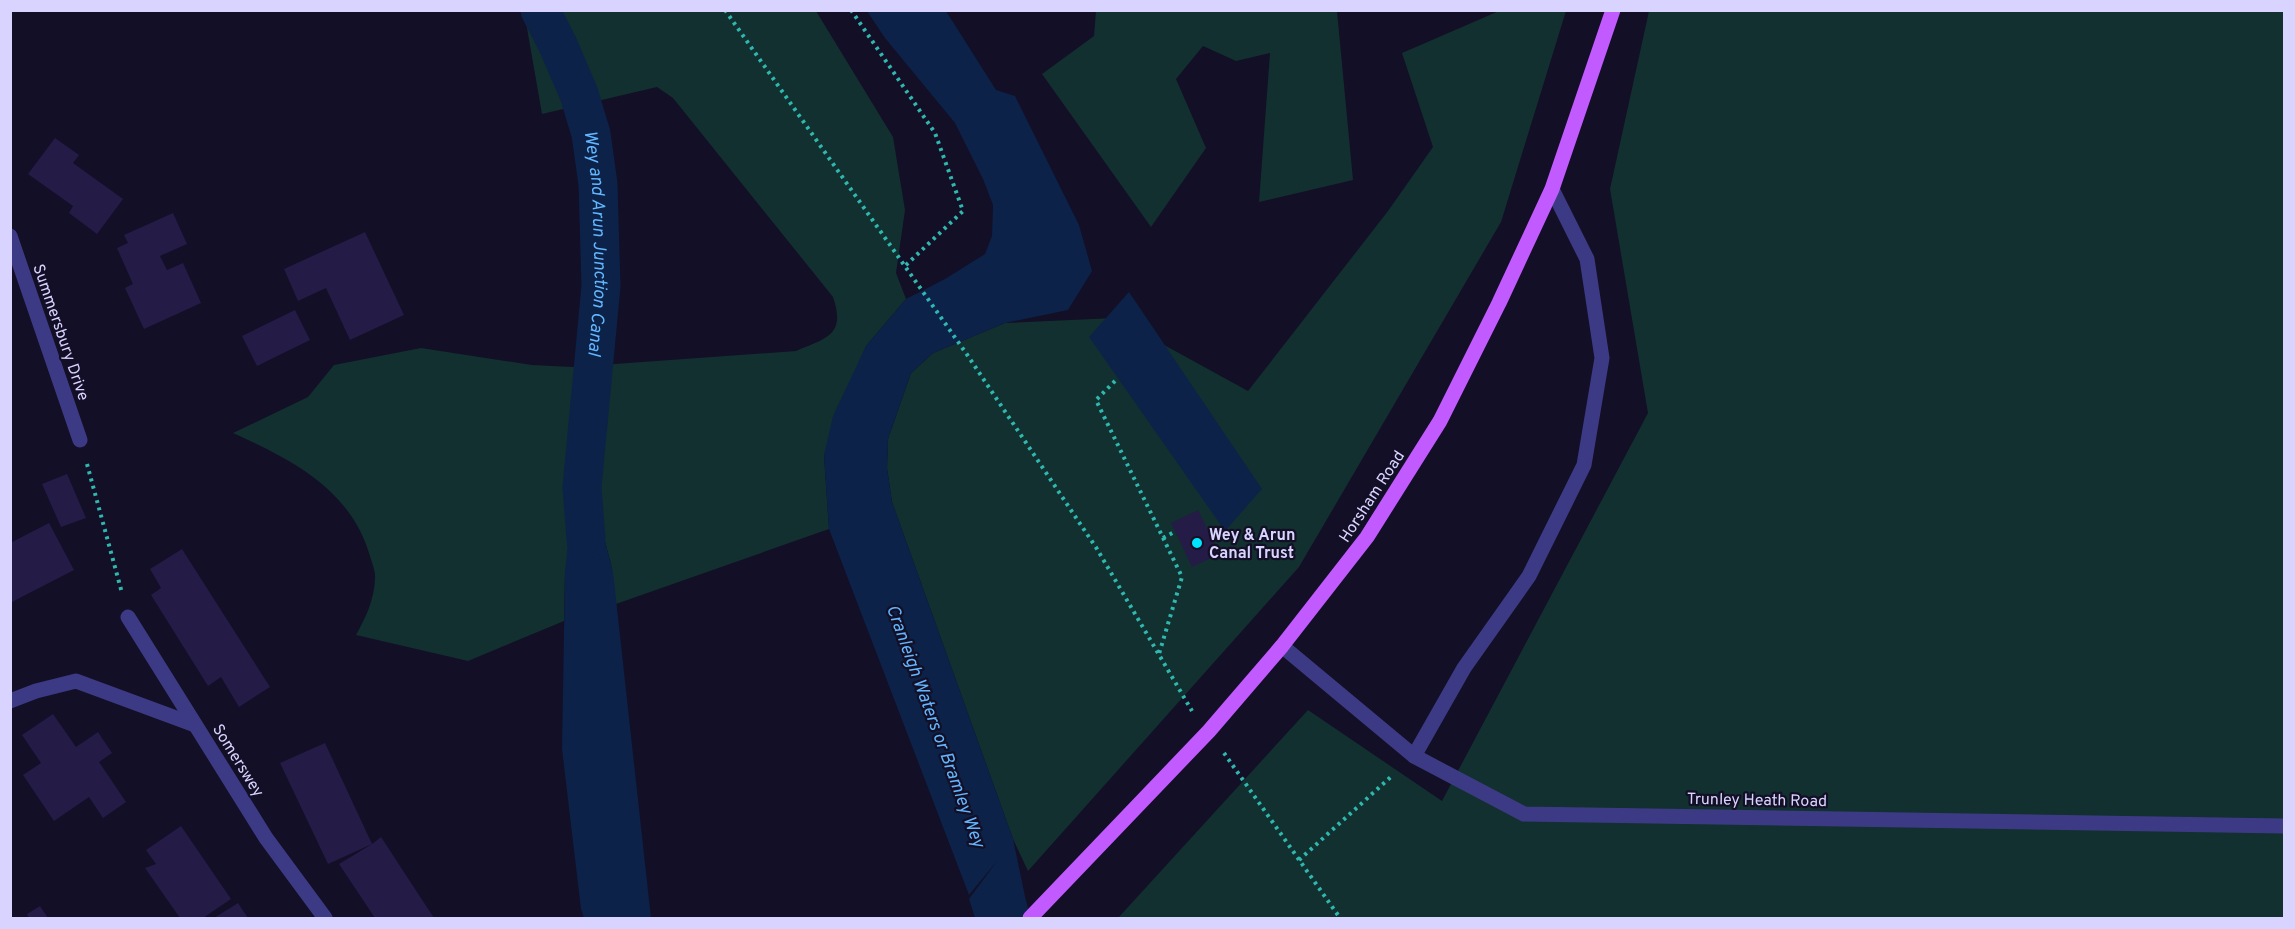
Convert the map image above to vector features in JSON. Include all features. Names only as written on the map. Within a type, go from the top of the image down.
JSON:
[{"type":"main road","name":"Horsham Road","points":[[1030,918],[1209,731],[1282,646],[1368,537],[1440,421],[1499,303],[1552,189],[1613,10]]},
{"type":"street","points":[[1414,756],[1464,668],[1529,576],[1584,465],[1602,358],[1587,259],[1552,189]]},
{"type":"street","name":"Summersbury Drive","points":[[10,236],[80,440]]},
{"type":"street","name":"Somerswey","points":[[128,617],[266,838],[324,918]]},
{"type":"street","name":"Trunley Heath Road","points":[[1282,646],[1414,756],[1524,814],[2284,826]]},
{"type":"street","points":[[10,701],[36,691],[76,681],[195,725]]},
{"type":"path","points":[[725,10],[919,285],[1097,549],[1190,708]]},
{"type":"path","points":[[851,10],[935,133],[963,211],[904,266]]},
{"type":"path","points":[[1115,381],[1096,400],[1182,577],[1159,654]]},
{"type":"path","points":[[80,440],[128,617]]},
{"type":"path","points":[[1163,538],[1176,531]]},
{"type":"path","points":[[1209,731],[1340,918]]},
{"type":"path","points":[[1299,860],[1414,756]]},
{"type":"green space","points":[[524,11],[816,11],[893,137],[905,210],[896,273],[906,299],[866,346],[824,455],[829,529],[616,604],[611,564],[601,527],[583,488],[565,573],[564,621],[468,661],[356,635],[371,601],[375,576],[360,530],[347,510],[315,478],[296,465],[233,433],[308,397],[334,365],[421,348],[532,365],[573,367],[796,351],[825,338],[835,327],[837,320],[833,297],[673,98],[657,87],[542,114]]},
{"type":"green space","points":[[1096,11],[1337,11],[1353,180],[1259,202],[1270,53],[1236,61],[1203,46],[1176,79],[1206,148],[1151,227],[1042,74],[1094,36]]},
{"type":"green space","points":[[1499,11],[1566,11],[1501,222],[1299,567],[1028,871],[1013,839],[892,502],[887,468],[888,439],[911,373],[933,353],[1005,323],[1115,318],[1248,391],[1388,211],[1433,147],[1402,53]]},
{"type":"green space","points":[[1649,11],[2284,11],[2284,918],[1118,918],[1308,710],[1442,801],[1648,413],[1610,189]]},
{"type":"water","name":"Cranleigh Waters or Bramley Wey","points":[[867,11],[946,11],[996,90],[1015,96],[1079,225],[1092,271],[1068,310],[1005,323],[933,353],[911,373],[888,439],[887,468],[892,502],[1013,839],[1031,918],[975,918],[969,899],[997,861],[969,895],[829,529],[824,455],[833,416],[866,346],[906,299],[945,279],[985,254],[992,236],[993,205],[983,179],[955,123],[885,38]]},
{"type":"water","points":[[1129,292],[1262,489],[1225,531],[1089,337]]},
{"type":"water","points":[[582,487],[601,527],[613,572],[651,918],[584,918],[581,909],[562,749],[565,573],[570,519]]},
{"type":"building","points":[[55,138],[79,155],[73,163],[123,199],[97,234],[69,213],[73,206],[28,174]]},
{"type":"building","points":[[173,213],[187,244],[160,256],[167,270],[183,263],[201,303],[144,329],[125,288],[133,284],[117,248],[128,243],[124,235]]},
{"type":"building","points":[[365,232],[404,315],[350,340],[326,288],[298,301],[284,269]]},
{"type":"building","points":[[295,310],[310,340],[257,366],[242,336]]},
{"type":"building","points":[[67,474],[86,518],[61,527],[42,484]]},
{"type":"building","name":"Wey & Arun Canal Trust","points":[[1198,510],[1219,554],[1192,567],[1171,523]]},
{"type":"building","points":[[49,523],[74,570],[10,603],[10,543]]},
{"type":"building","points":[[182,549],[270,687],[239,707],[221,677],[208,686],[151,595],[161,588],[150,569]]},
{"type":"building","points":[[53,714],[76,747],[98,732],[112,753],[99,762],[126,802],[103,818],[89,797],[54,821],[23,775],[41,763],[22,735]]},
{"type":"building","points":[[325,743],[372,844],[328,864],[280,763]]},
{"type":"building","points":[[181,826],[231,899],[203,918],[180,918],[145,868],[156,864],[146,850]]},
{"type":"building","points":[[381,837],[434,918],[375,918],[339,864]]},
{"type":"building","points":[[238,903],[248,918],[214,918]]},
{"type":"building","points":[[40,906],[48,918],[29,918],[27,914]]},
{"type":"waterway","name":"Wey and Arun Junction Canal","points":[[540,10],[579,94],[591,134],[598,184],[601,286],[582,487],[586,539]]},
{"type":"place","name":"Wey & Arun Canal Trust","points":[[1197,543]]}]
